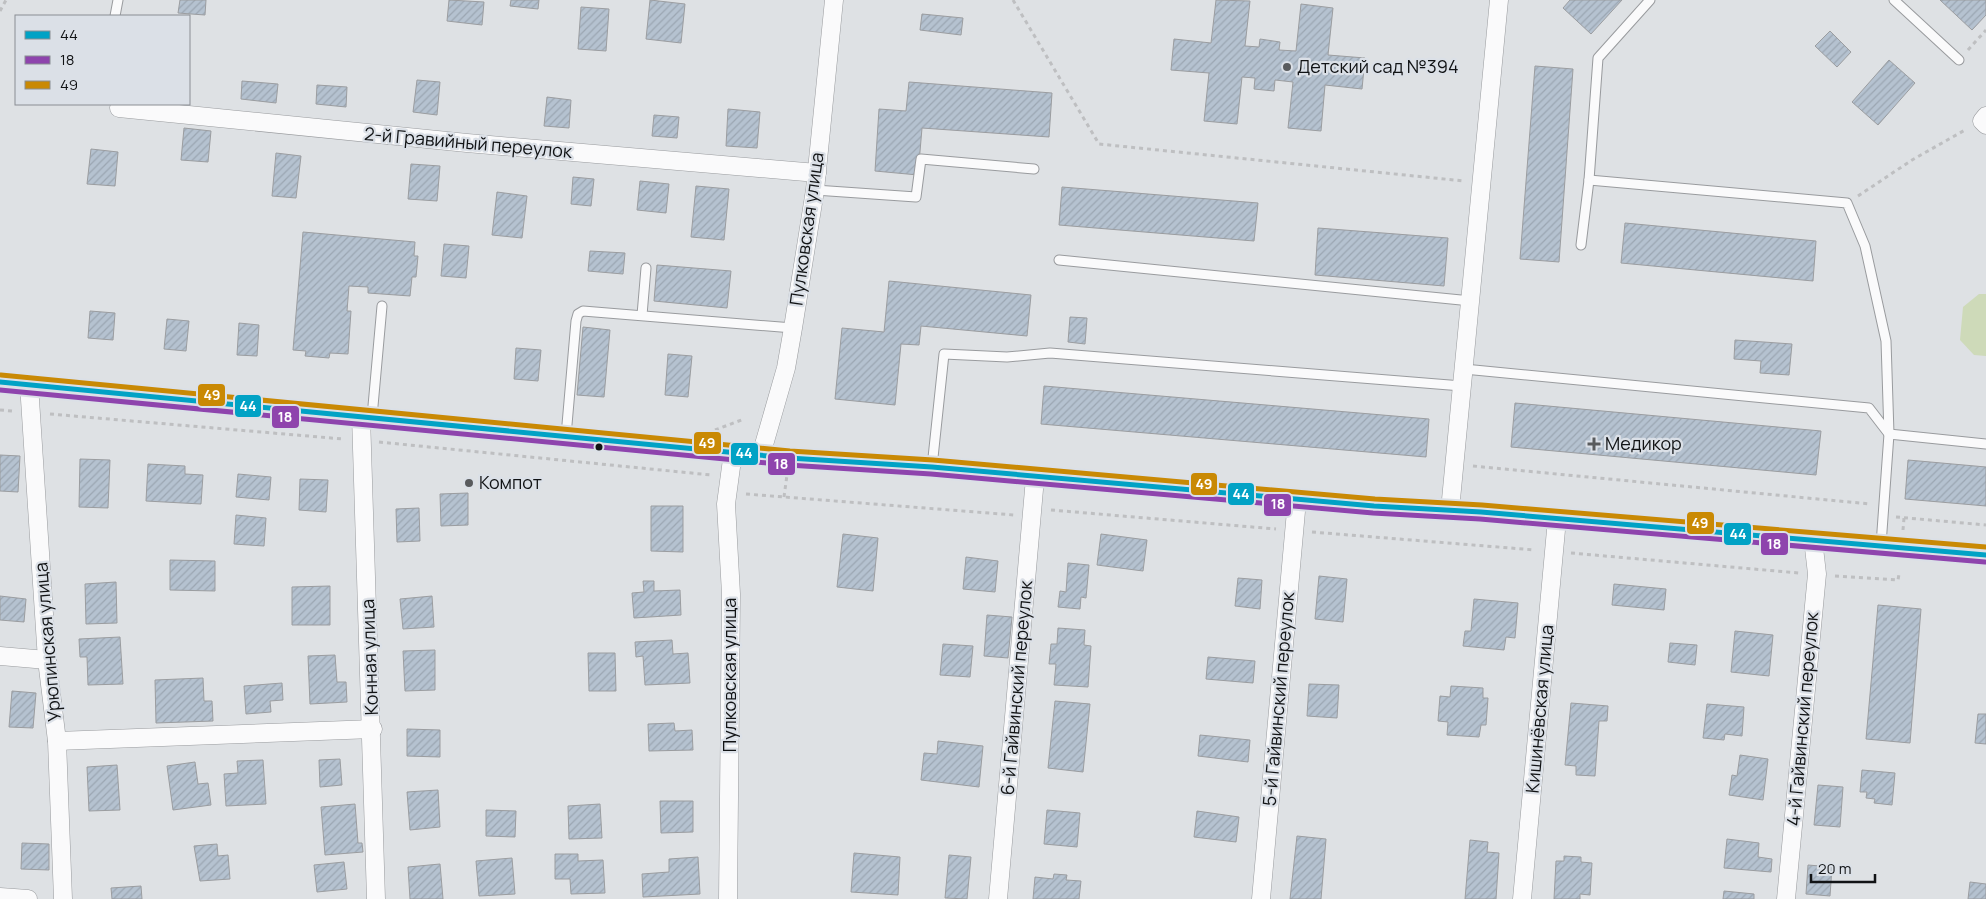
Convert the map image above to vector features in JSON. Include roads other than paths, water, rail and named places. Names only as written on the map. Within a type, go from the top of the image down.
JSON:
[{"type":"street","name":"Пулковская улица","points":[[760,455],[786,368],[793,328],[816,181],[834,0]]},
{"type":"street","points":[[1450,510],[1499,0]]},
{"type":"street","name":"2-й Гравийный переулок","points":[[118,106],[816,181]]},
{"type":"street","points":[[0,382],[760,455],[932,467],[1035,478],[1297,500],[1557,518],[1986,555]]},
{"type":"street","name":"Урюпинская улица","points":[[30,384],[48,660],[57,741],[63,899]]},
{"type":"street","name":"Конная улица","points":[[367,417],[376,899]]},
{"type":"street","name":"Пулковская улица","points":[[728,899],[731,594],[726,504],[733,452]]},
{"type":"street","name":"6-й Гайвинский переулок","points":[[998,899],[1035,478]]},
{"type":"street","name":"5-й Гайвинский переулок","points":[[1261,899],[1297,500]]},
{"type":"street","name":"Кишинёвская улица","points":[[1522,899],[1557,518]]},
{"type":"street","name":"4-й Гайвинский переулок","points":[[1786,899],[1817,574],[1813,540]]},
{"type":"street","points":[[0,656],[48,660]]},
{"type":"street","points":[[57,741],[372,729]]},
{"type":"street","points":[[0,897],[28,899]]},
{"type":"lane","points":[[115,15],[118,0]]},
{"type":"lane","points":[[1581,245],[1590,180],[1598,58],[1650,0]]},
{"type":"lane","points":[[1894,0],[1959,60]]},
{"type":"lane","points":[[816,181],[916,197],[921,159],[1034,169]]},
{"type":"lane","points":[[1590,180],[1847,203],[1864,246],[1886,341],[1890,434],[1881,545]]},
{"type":"lane","points":[[1060,260],[1470,301]]},
{"type":"lane","points":[[642,315],[646,268]]},
{"type":"lane","points":[[367,417],[382,306]]},
{"type":"lane","points":[[566,436],[578,314],[589,310],[793,328]]},
{"type":"lane","points":[[932,467],[944,354],[1008,357],[1050,354],[1463,378],[1870,408],[1890,434],[1986,444]]},
{"type":"place","name":"Детский сад №394","points":[[1287,67]]},
{"type":"place","name":"Медикор","points":[[1594,444]]},
{"type":"place","name":"Компот","points":[[469,483]]}]
